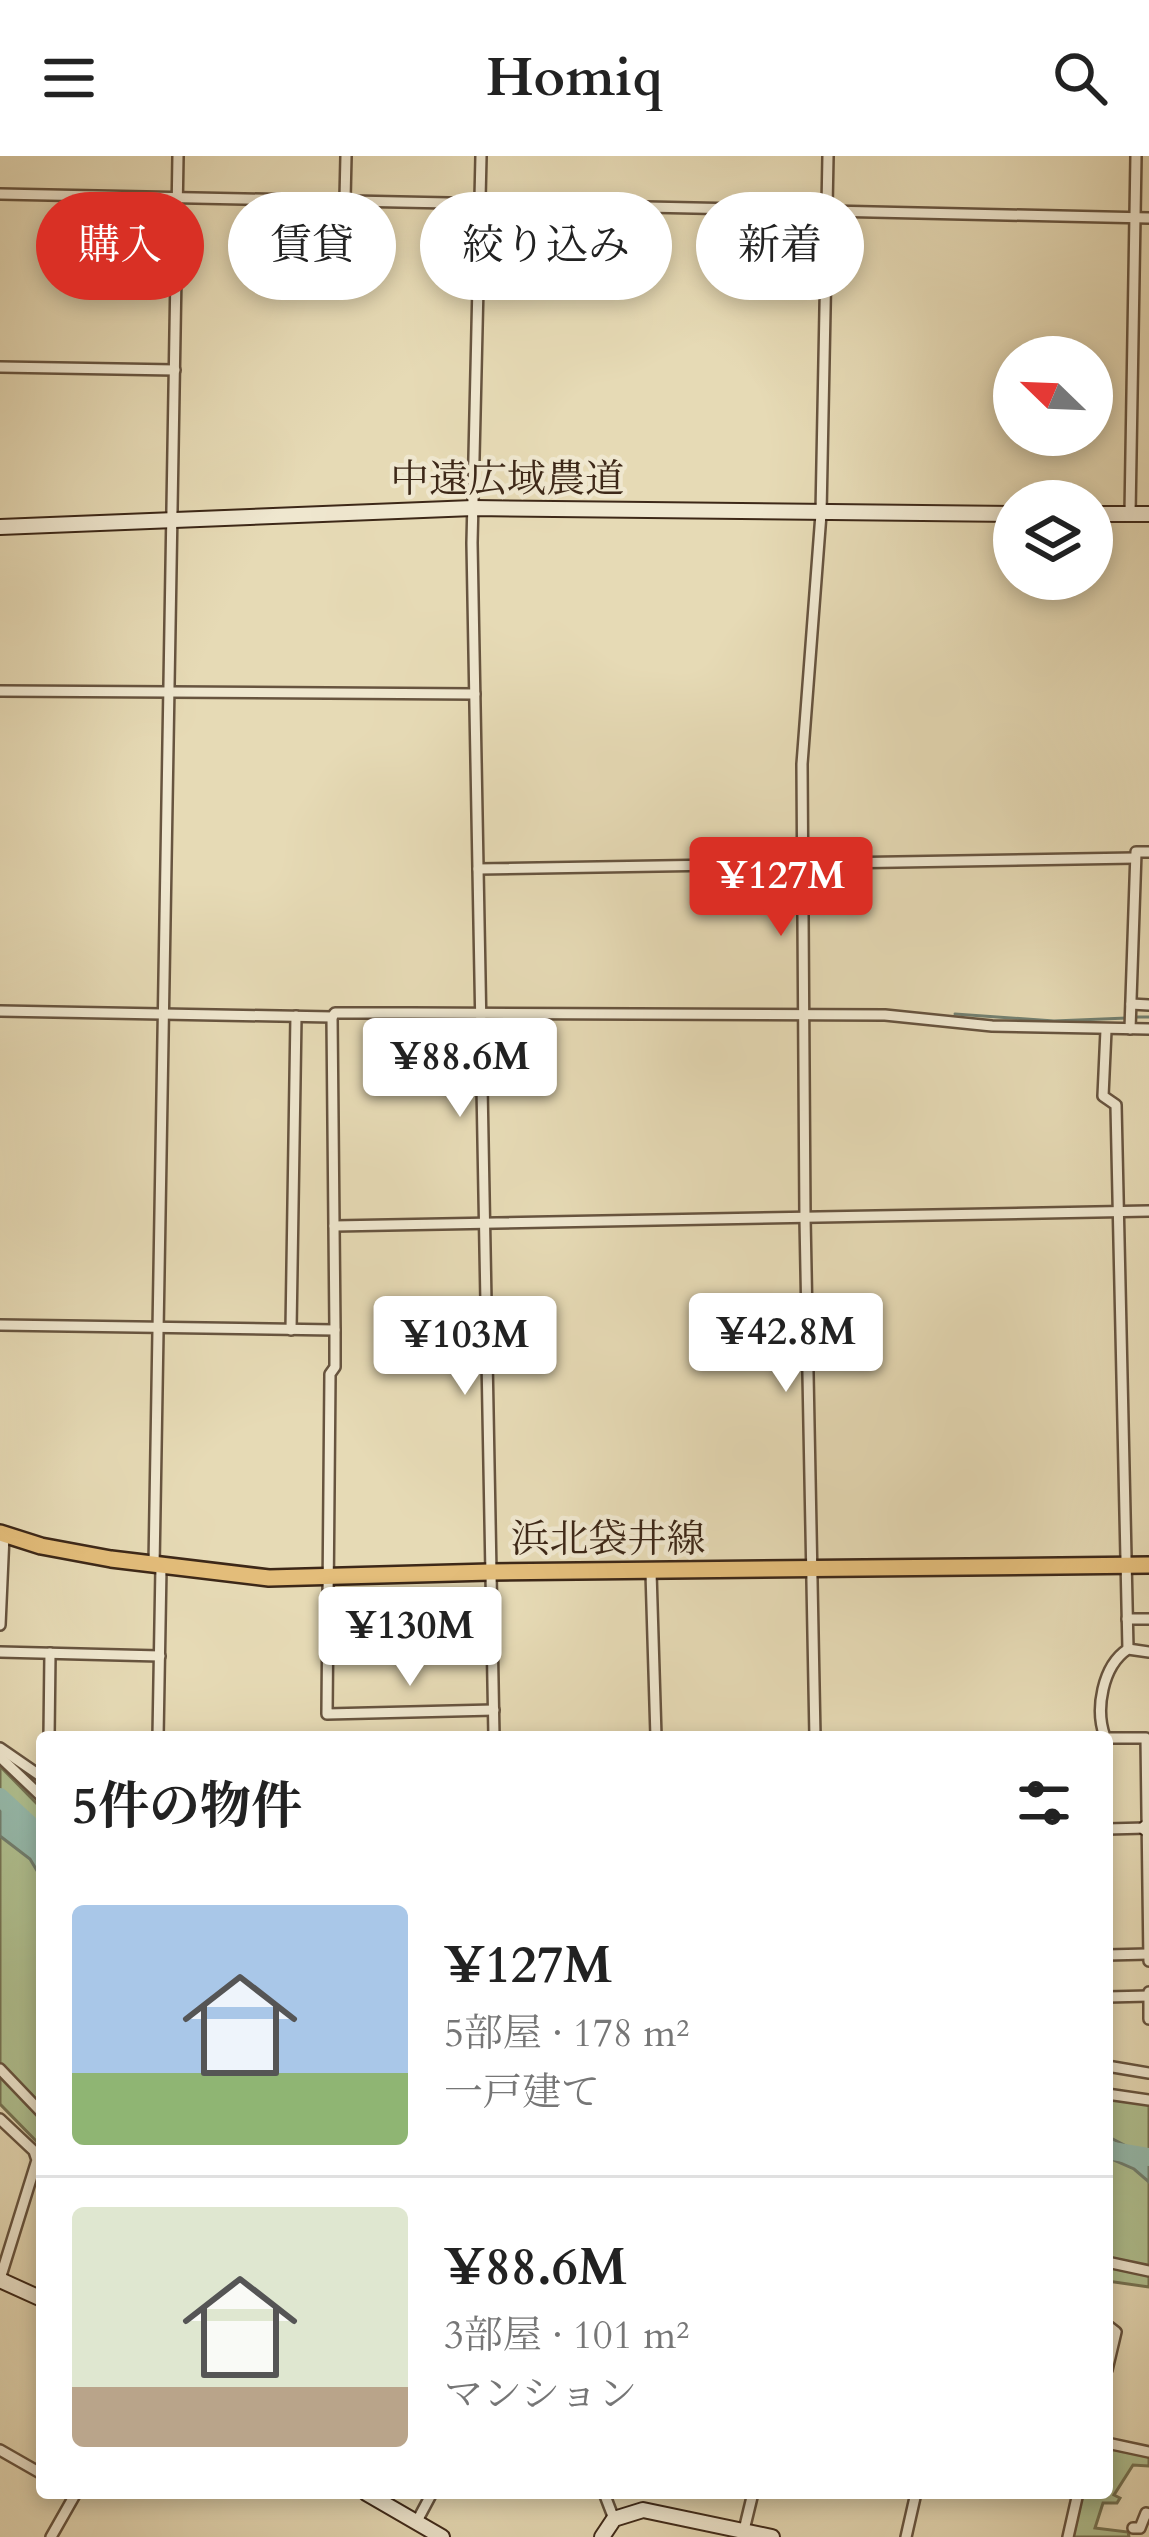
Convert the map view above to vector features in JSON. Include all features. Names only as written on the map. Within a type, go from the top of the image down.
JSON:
[{"type":"main road","name":"浜北袋井線","points":[[2,1533],[41,1546],[158,1566],[269,1578],[1149,1565]]},
{"type":"street","points":[[178,156],[178,192]]},
{"type":"street","points":[[345,192],[346,156]]},
{"type":"street","points":[[481,156],[481,192]]},
{"type":"street","points":[[827,192],[828,156]]},
{"type":"street","points":[[1130,514],[1136,156]]},
{"type":"street","points":[[0,194],[36,194]]},
{"type":"street","points":[[864,214],[1149,218]]},
{"type":"street","points":[[158,1731],[158,1328],[176,300]]},
{"type":"street","points":[[478,300],[473,508],[494,1731]]},
{"type":"street","points":[[815,1731],[802,764],[820,514],[825,300]]},
{"type":"street","points":[[0,367],[175,370]]},
{"type":"street","name":"中遠広域農道","points":[[0,526],[473,508],[993,514]]},
{"type":"street","points":[[1113,514],[1149,514]]},
{"type":"street","points":[[0,691],[476,694]]},
{"type":"street","points":[[1130,1029],[1135,858],[1136,851],[1149,852]]},
{"type":"street","points":[[478,869],[1135,858]]},
{"type":"street","points":[[1131,1004],[1149,1004]]},
{"type":"street","points":[[0,1011],[332,1017]]},
{"type":"street","points":[[494,1710],[327,1714],[330,1374],[335,1367],[335,1013],[885,1015],[992,1025],[1149,1029]]},
{"type":"street","points":[[291,1330],[296,1016]]},
{"type":"street","points":[[1106,1030],[1103,1096],[1116,1105],[1128,1649]]},
{"type":"street","points":[[334,1226],[1149,1211]]},
{"type":"street","points":[[0,1325],[335,1330]]},
{"type":"street","points":[[0,1625],[2,1533]]},
{"type":"street","points":[[651,1572],[656,1731]]},
{"type":"street","points":[[1127,1619],[1149,1618]]},
{"type":"street","points":[[1105,1731],[1100,1699],[1115,1657],[1128,1649],[1149,1652]]},
{"type":"street","points":[[0,1652],[160,1656]]},
{"type":"street","points":[[49,1731],[50,1653]]},
{"type":"street","points":[[1113,1737],[1146,1738],[1148,1958],[1113,1955]]},
{"type":"street","points":[[0,1753],[36,1774]]},
{"type":"street","points":[[0,1753],[36,1791]]},
{"type":"street","points":[[1113,1829],[1148,1828]]},
{"type":"street","points":[[1113,1997],[1149,1994],[1149,2019]]},
{"type":"street","points":[[1113,2067],[1149,2073]]},
{"type":"street","points":[[0,2069],[36,2108]]},
{"type":"street","points":[[1113,2095],[1149,2100]]},
{"type":"street","points":[[0,2119],[36,2156]]},
{"type":"street","points":[[36,2166],[0,2279],[36,2296]]},
{"type":"street","points":[[1113,2263],[1149,2271]]},
{"type":"street","points":[[1113,2444],[1149,2452]]},
{"type":"street","points":[[0,2450],[36,2471]]},
{"type":"street","points":[[51,2537],[72,2499]]},
{"type":"street","points":[[376,2499],[442,2537]]},
{"type":"street","points":[[416,2523],[429,2499]]},
{"type":"street","points":[[606,2499],[614,2519]]},
{"type":"street","points":[[733,2532],[750,2499]]},
{"type":"street","points":[[906,2537],[915,2499]]},
{"type":"street","points":[[1068,2537],[1077,2499]]},
{"type":"street","points":[[602,2537],[614,2519],[643,2510],[772,2537]]},
{"type":"street","points":[[1133,2528],[1140,2528],[1149,2514]]},
{"type":"green space","points":[[0,1766],[36,1803],[36,2141],[0,2104]]},
{"type":"green space","points":[[1113,2095],[1149,2098],[1149,2287],[1113,2282]]},
{"type":"green space","points":[[1113,2447],[1149,2453],[1149,2466],[1133,2465],[1114,2495],[1120,2498],[1117,2503],[1103,2503],[1095,2528],[1128,2532],[1129,2537],[1073,2537],[1082,2499],[1113,2499]]},
{"type":"shaded area","points":[[0,1799],[36,1829],[36,1869],[30,1859],[0,1836]]},
{"type":"shaded area","points":[[1113,2139],[1149,2158],[1149,2182],[1113,2160]]},
{"type":"waterway","points":[[955,1014],[1054,1021],[1127,1018]]},
{"type":"waterway","points":[[1137,1017],[1149,1017]]},
{"type":"waterway","points":[[0,1797],[36,1830]]},
{"type":"waterway","points":[[1113,2151],[1149,2157]]}]
